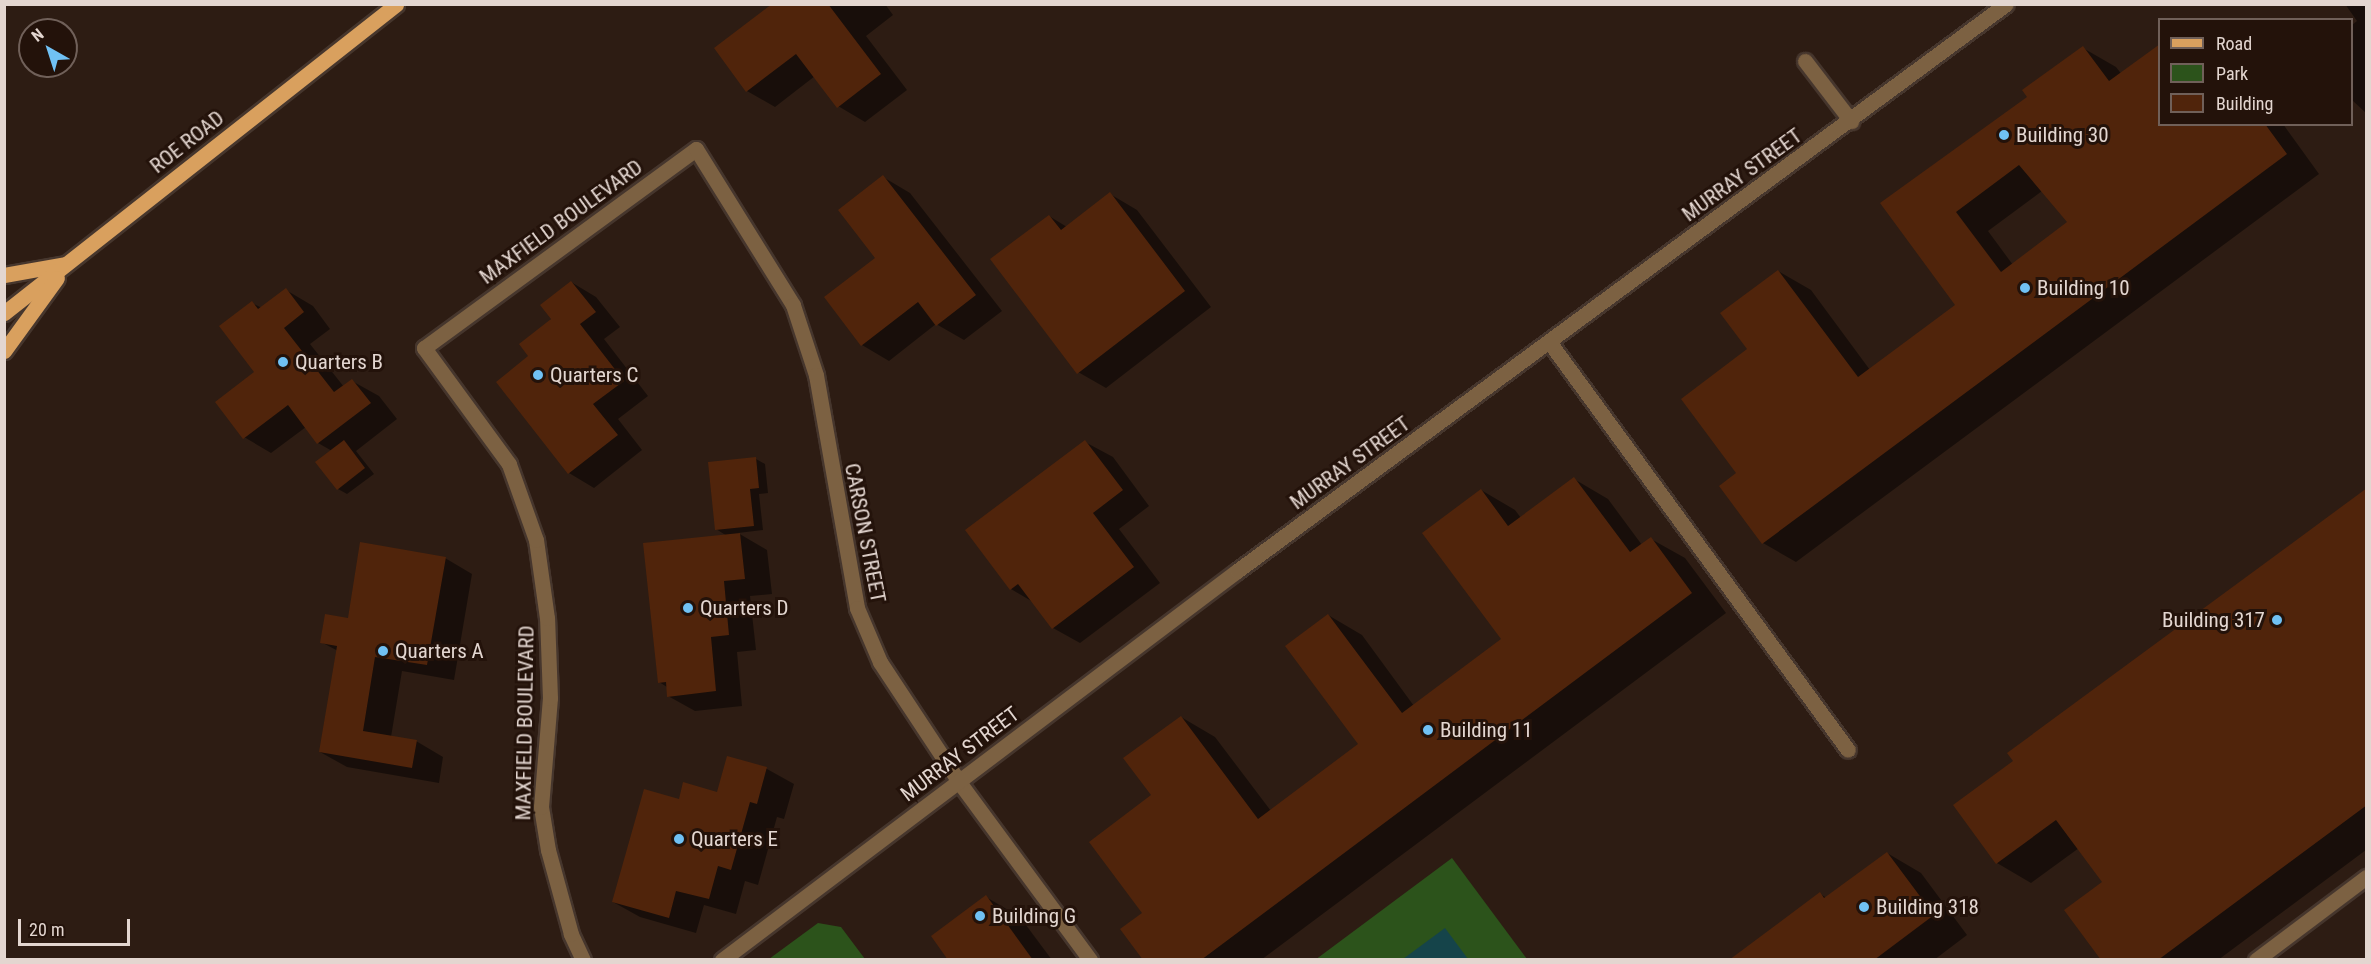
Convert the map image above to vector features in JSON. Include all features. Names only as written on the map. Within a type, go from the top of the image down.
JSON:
[{"type":"main road","name":"ROE ROAD","points":[[4,313],[378,9],[396,4]]},
{"type":"main road","points":[[4,275],[68,263]]},
{"type":"main road","points":[[4,351],[68,263]]},
{"type":"street","name":"MURRAY STREET","points":[[722,960],[2007,4]]},
{"type":"street","points":[[1805,61],[1851,121]]},
{"type":"street","name":"CARSON STREET","points":[[696,148],[793,305],[816,375],[857,608],[880,662],[959,782],[1090,960]]},
{"type":"street","name":"MAXFIELD BOULEVARD","points":[[583,960],[570,934],[548,850],[541,807],[550,698],[547,618],[536,540],[509,464],[424,348],[696,148]]},
{"type":"street","points":[[1550,343],[1848,750]]},
{"type":"street","points":[[2256,960],[2367,877]]},
{"type":"green space","points":[[1452,858],[1527,959],[1315,960]]},
{"type":"green space","points":[[818,923],[841,927],[865,959],[769,959]]},
{"type":"water","points":[[1445,928],[1468,959],[1403,959]]},
{"type":"building","points":[[772,4],[828,4],[881,74],[837,108],[796,54],[746,92],[714,48]]},
{"type":"building","name":"Building 10","points":[[2158,45],[2158,126],[2266,126],[2287,154],[1762,544],[1719,486],[1736,473],[1681,399],[1747,349],[1720,313],[1778,270],[1858,377],[1955,305],[1880,203],[2027,97],[2022,90],[2083,46],[2109,81]],"holes":[[[2019,165],[2067,222],[2001,272],[1956,212]]]},
{"type":"building","points":[[883,175],[976,295],[936,326],[918,302],[861,346],[824,297],[875,258],[838,210]]},
{"type":"building","points":[[1110,192],[1185,291],[1077,374],[990,259],[1049,215],[1061,230]]},
{"type":"building","name":"Quarters C","points":[[571,281],[596,312],[580,324],[624,381],[593,404],[618,435],[568,474],[496,382],[528,356],[519,344],[551,319],[540,305]]},
{"type":"building","name":"Quarters B","points":[[286,288],[304,312],[284,328],[334,392],[352,379],[371,403],[317,444],[288,405],[243,439],[215,402],[254,372],[219,326],[252,301],[258,309]]},
{"type":"building","points":[[344,440],[365,468],[337,490],[315,462]]},
{"type":"building","points":[[1085,440],[1123,490],[1093,513],[1134,567],[1052,629],[1018,584],[1010,590],[965,530]]},
{"type":"building","points":[[756,457],[759,488],[750,489],[754,526],[715,530],[708,462]]},
{"type":"building","name":"Building 11","points":[[1574,477],[1630,552],[1651,537],[1692,593],[1201,960],[1143,960],[1120,929],[1142,913],[1089,842],[1151,795],[1123,758],[1181,716],[1258,819],[1358,744],[1285,646],[1328,614],[1402,713],[1501,639],[1422,533],[1481,489],[1508,526]]},
{"type":"building","name":"Building 317","points":[[2367,488],[2367,805],[2158,960],[2101,960],[2064,910],[2102,882],[2056,820],[1996,864],[1953,805],[2013,761],[2007,753]]},
{"type":"building","name":"Quarters D","points":[[740,533],[745,579],[724,581],[729,635],[711,637],[716,691],[667,697],[666,682],[658,683],[643,543]]},
{"type":"building","name":"Quarters A","points":[[360,542],[446,557],[427,665],[375,657],[363,731],[417,740],[412,768],[319,752],[337,646],[320,643],[325,614],[348,618]]},
{"type":"building","name":"Quarters E","points":[[727,756],[767,767],[757,804],[750,802],[731,870],[718,866],[709,899],[676,891],[669,918],[612,902],[644,789],[679,799],[683,782],[717,792]]},
{"type":"building","name":"Building 318","points":[[1887,852],[1934,915],[1874,960],[1729,960],[1820,892],[1824,898]]},
{"type":"building","name":"Building G","points":[[986,895],[1033,960],[948,960],[931,936]]},
{"type":"place","name":"Building 30","points":[[2004,135]]},
{"type":"place","name":"Building 10","points":[[2025,288]]},
{"type":"place","name":"Quarters B","points":[[283,362]]},
{"type":"place","name":"Quarters C","points":[[538,375]]},
{"type":"place","name":"Quarters D","points":[[688,608]]},
{"type":"place","name":"Building 317","points":[[2277,620]]},
{"type":"place","name":"Quarters A","points":[[383,651]]},
{"type":"place","name":"Building 11","points":[[1428,730]]},
{"type":"place","name":"Quarters E","points":[[679,839]]},
{"type":"place","name":"Building 318","points":[[1864,907]]},
{"type":"place","name":"Building G","points":[[980,916]]}]
